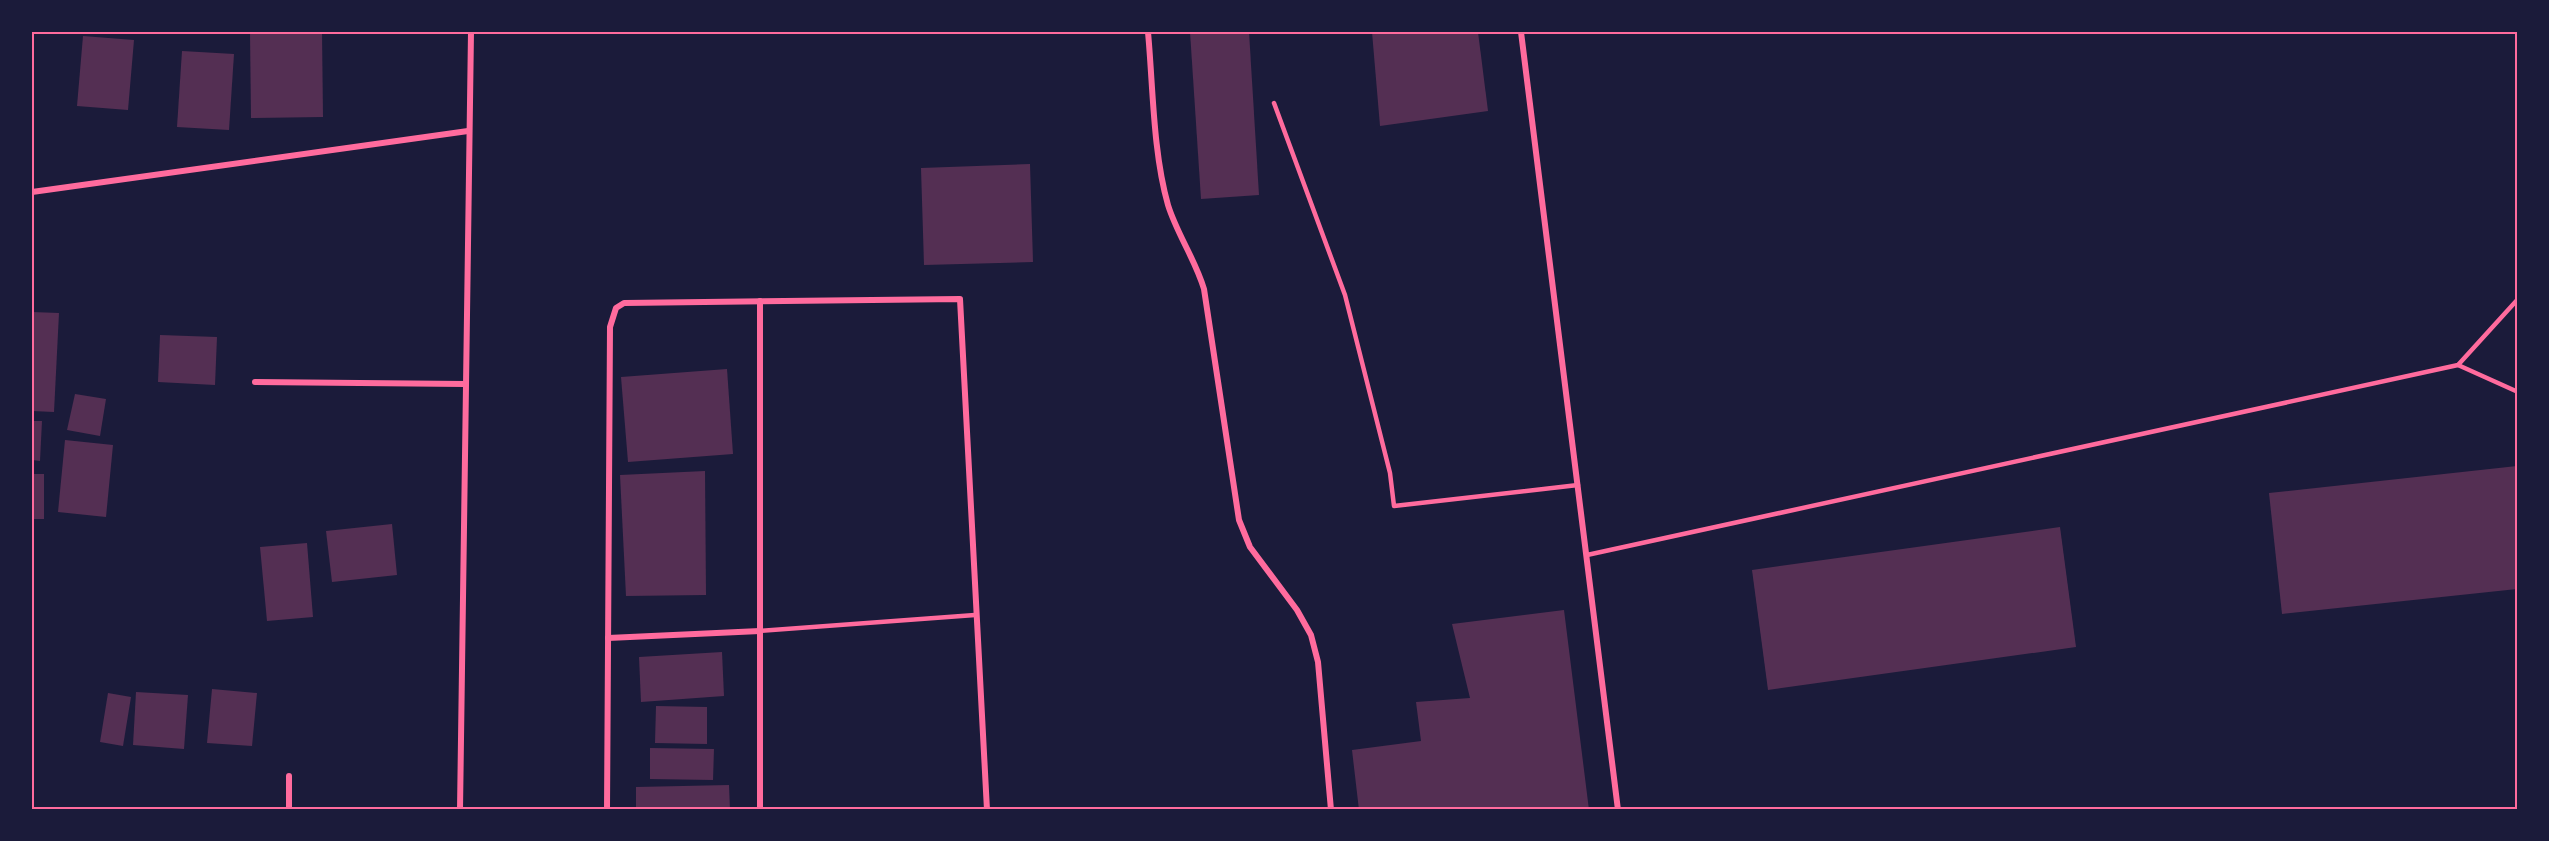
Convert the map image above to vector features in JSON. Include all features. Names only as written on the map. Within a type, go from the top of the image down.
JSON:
[{"type":"street","points":[[460,810],[471,32]]},
{"type":"street","points":[[1148,32],[1162,181],[1176,225],[1191,254],[1204,289],[1239,520],[1250,547],[1297,610],[1311,635],[1318,662],[1331,810]]},
{"type":"street","points":[[1521,32],[1618,810]]},
{"type":"street","points":[[32,192],[468,131]]},
{"type":"street","points":[[607,810],[612,315],[616,308],[624,303],[960,299],[987,810]]},
{"type":"street","points":[[760,301],[760,810]]},
{"type":"street","points":[[255,382],[465,384]]},
{"type":"street","points":[[608,638],[760,631]]},
{"type":"street","points":[[288,776],[289,810]]},
{"type":"lane","points":[[1274,103],[1345,295],[1390,473],[1394,506],[1578,485]]},
{"type":"lane","points":[[1587,555],[2458,365],[2517,299]]},
{"type":"lane","points":[[2458,365],[2517,392]]},
{"type":"lane","points":[[760,631],[975,615]]},
{"type":"building","points":[[250,32],[322,32],[323,117],[251,118]]},
{"type":"building","points":[[1190,32],[1249,32],[1259,195],[1201,199]]},
{"type":"building","points":[[1372,32],[1478,32],[1488,111],[1380,126]]},
{"type":"building","points":[[83,36],[134,40],[128,110],[77,106]]},
{"type":"building","points":[[182,51],[234,54],[229,130],[177,127]]},
{"type":"building","points":[[1030,164],[1033,262],[924,265],[921,168]]},
{"type":"building","points":[[32,312],[59,313],[54,412],[32,411]]},
{"type":"building","points":[[160,335],[217,337],[215,385],[158,382]]},
{"type":"building","points":[[727,369],[733,454],[628,462],[621,377]]},
{"type":"building","points":[[75,394],[106,399],[100,436],[67,430]]},
{"type":"building","points":[[32,421],[42,421],[40,461],[32,460]]},
{"type":"building","points":[[65,440],[113,445],[106,517],[58,512]]},
{"type":"building","points":[[2517,466],[2517,589],[2282,614],[2269,493]]},
{"type":"building","points":[[705,471],[706,595],[626,596],[620,475]]},
{"type":"building","points":[[32,474],[44,474],[44,519],[32,519]]},
{"type":"building","points":[[392,524],[397,575],[332,582],[326,531]]},
{"type":"building","points":[[2060,527],[2076,647],[1768,690],[1752,570]]},
{"type":"building","points":[[307,543],[313,617],[267,621],[260,547]]},
{"type":"building","points":[[1564,610],[1589,810],[1359,810],[1352,750],[1421,741],[1416,702],[1470,698],[1452,624]]},
{"type":"building","points":[[722,652],[724,696],[641,702],[639,657]]},
{"type":"building","points":[[212,689],[257,693],[252,746],[207,743]]},
{"type":"building","points":[[136,692],[188,695],[184,749],[133,745]]},
{"type":"building","points":[[108,693],[131,697],[123,746],[100,742]]},
{"type":"building","points":[[656,706],[707,707],[707,744],[655,743]]},
{"type":"building","points":[[650,748],[714,749],[713,780],[650,779]]},
{"type":"building","points":[[729,785],[730,810],[636,810],[636,787]]}]
